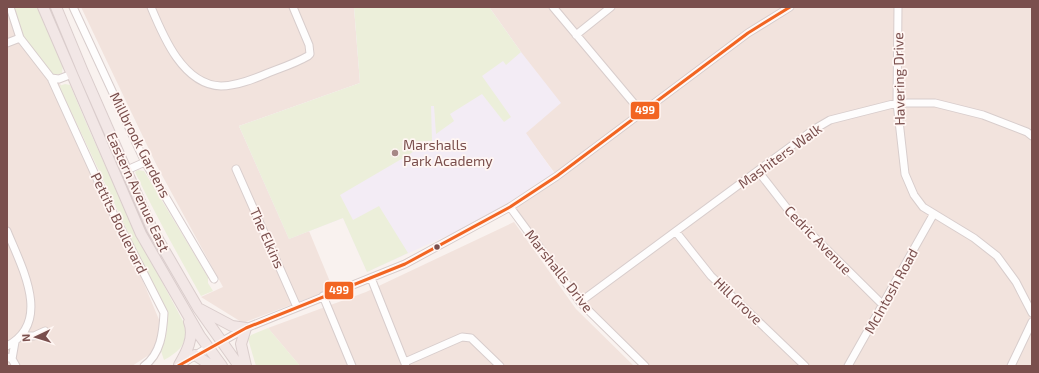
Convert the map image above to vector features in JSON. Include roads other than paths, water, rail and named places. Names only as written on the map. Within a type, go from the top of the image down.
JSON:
[{"type":"highway","name":"Eastern Avenue East","points":[[43,7],[141,234],[207,348],[222,366]]},
{"type":"highway","name":"Eastern Avenue East","points":[[56,7],[152,229],[198,308],[239,366]]},
{"type":"highway","points":[[198,308],[232,326],[246,328],[241,344],[246,366]]},
{"type":"highway","points":[[179,366],[186,353],[192,333],[184,309]]},
{"type":"highway","points":[[207,348],[221,342]]},
{"type":"highway","points":[[195,356],[212,366]]},
{"type":"street","name":"Pettits Boulevard","points":[[10,7],[10,22],[20,38],[51,78],[108,203],[164,313],[163,332],[156,352],[144,366]]},
{"type":"street","name":"Millbrook Gardens","points":[[73,7],[145,162],[214,279]]},
{"type":"street","points":[[151,7],[162,33],[184,66],[193,75],[213,85],[221,86],[242,82],[305,58],[310,54],[309,45],[293,7]]},
{"type":"street","points":[[553,7],[642,114]]},
{"type":"street","points":[[576,35],[611,7]]},
{"type":"street","points":[[221,342],[246,328],[371,278],[434,249],[510,207],[557,176],[642,114],[748,33],[788,7]]},
{"type":"street","name":"Havering Drive","points":[[898,7],[897,103],[905,174],[914,195],[923,207],[933,215],[974,238],[996,256],[1016,282],[1032,313]]},
{"type":"street","points":[[7,43],[20,38]]},
{"type":"street","points":[[51,78],[59,79],[72,74]]},
{"type":"street","name":"Mashiters Walk","points":[[580,302],[813,130],[830,120],[897,103],[935,103],[958,108],[1006,124],[1032,136]]},
{"type":"street","points":[[127,170],[145,162]]},
{"type":"street","name":"The Elkins","points":[[236,169],[297,307]]},
{"type":"street","name":"Cedric Avenue","points":[[758,171],[793,216],[883,305]]},
{"type":"street","name":"Marshalls Drive","points":[[510,207],[580,302],[645,366]]},
{"type":"street","name":"McIntosh Road","points":[[848,366],[933,215]]},
{"type":"street","name":"Hill Grove","points":[[676,232],[711,276],[805,366]]},
{"type":"street","points":[[7,234],[32,296],[31,316],[21,336],[15,342],[7,346]]},
{"type":"street","points":[[371,278],[406,364],[462,337],[471,338],[500,366]]},
{"type":"street","points":[[323,296],[352,366]]},
{"type":"street","points":[[1011,366],[1032,322]]},
{"type":"street","points":[[21,336],[34,336],[45,331]]},
{"type":"street","points":[[15,342],[9,358],[16,366]]},
{"type":"street","points":[[179,366],[207,348]]},
{"type":"place","name":"Marshalls Park Academy","points":[[395,153]]}]
